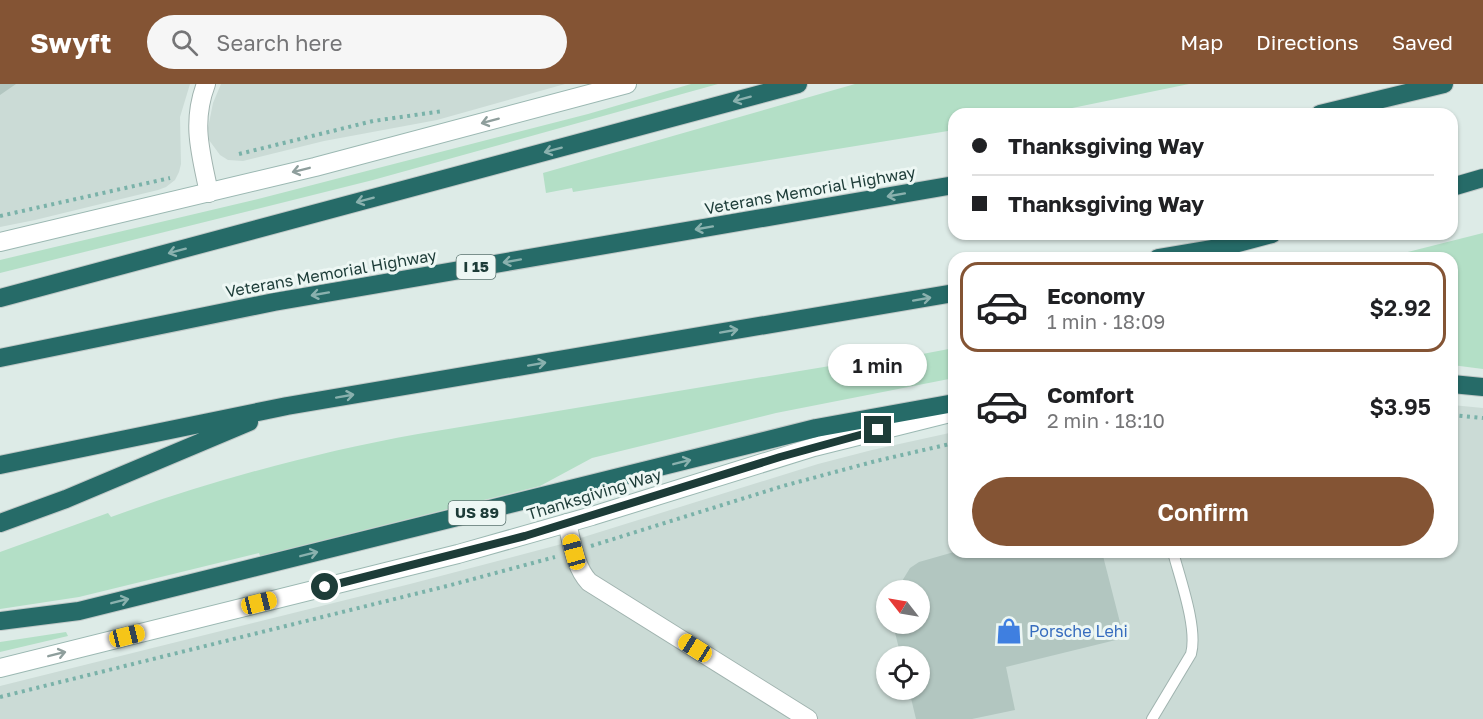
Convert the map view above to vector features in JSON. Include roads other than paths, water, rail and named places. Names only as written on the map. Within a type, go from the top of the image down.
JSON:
[{"type":"highway","points":[[0,298],[798,84]]},
{"type":"highway","points":[[1345,108],[1444,84]]},
{"type":"highway","points":[[1458,184],[1483,178]]},
{"type":"highway","name":"Veterans Memorial Highway","points":[[0,358],[274,302],[948,186]]},
{"type":"highway","points":[[1193,252],[1249,240]]},
{"type":"highway","points":[[0,465],[287,406],[948,294]]},
{"type":"highway","points":[[1458,385],[1483,387]]},
{"type":"highway","name":"US 89","points":[[0,621],[79,611],[816,428],[948,404]]},
{"type":"highway","points":[[0,523],[66,499],[287,406]]},
{"type":"main road","points":[[206,84],[200,102],[197,139],[209,193]]},
{"type":"main road","points":[[0,242],[209,193],[454,131],[627,84]]},
{"type":"main road","name":"Thanksgiving Way","points":[[0,668],[458,554],[814,447],[948,414]]},
{"type":"main road","points":[[567,523],[583,576],[598,589],[808,719]]},
{"type":"lane","points":[[1152,719],[1191,654],[1194,644],[1174,558]]},
{"type":"place","name":"Porsche Lehi","points":[[1009,631]]}]
